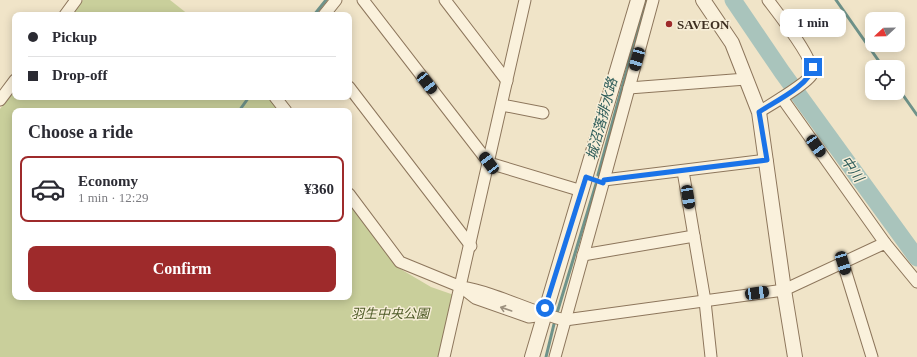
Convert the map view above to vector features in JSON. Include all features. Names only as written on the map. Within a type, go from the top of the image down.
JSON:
[{"type":"street","points":[[66,12],[76,0]]},
{"type":"street","points":[[326,12],[336,0]]},
{"type":"street","points":[[363,0],[489,163],[582,191]]},
{"type":"street","points":[[445,0],[507,81]]},
{"type":"street","points":[[444,357],[525,0]]},
{"type":"street","points":[[532,357],[543,315],[582,191],[638,0]]},
{"type":"street","points":[[555,357],[653,0]]},
{"type":"street","points":[[703,0],[732,43],[759,112],[795,357]]},
{"type":"street","points":[[759,112],[806,81],[812,74],[811,63],[768,0]]},
{"type":"street","points":[[629,88],[746,79]]},
{"type":"street","points":[[0,100],[12,84]]},
{"type":"street","points":[[352,91],[470,246]]},
{"type":"street","points":[[785,95],[885,244],[917,282]]},
{"type":"street","points":[[277,100],[284,108]]},
{"type":"street","points":[[502,105],[543,113]]},
{"type":"street","points":[[586,177],[603,181],[767,160]]},
{"type":"street","points":[[683,170],[705,301],[711,357]]},
{"type":"street","points":[[352,198],[400,262],[461,287],[475,298],[529,317],[543,315],[565,320],[784,290],[885,244]]},
{"type":"street","points":[[583,255],[694,236]]},
{"type":"street","points":[[843,263],[872,357]]},
{"type":"green space","points":[[83,0],[170,0],[185,12],[74,12]]},
{"type":"green space","name":"羽生中央公園","points":[[12,94],[12,100],[270,100],[277,108],[12,108],[12,300],[352,300],[352,208],[397,267],[431,287],[454,295],[439,357],[0,357],[0,109]]},
{"type":"waterway","points":[[316,12],[326,0]]},
{"type":"waterway","name":"城沼落排水路","points":[[598,175],[646,0]]},
{"type":"waterway","name":"中川","points":[[733,0],[782,72],[917,258]]},
{"type":"waterway","points":[[836,0],[878,60]]},
{"type":"waterway","points":[[905,98],[917,115]]},
{"type":"waterway","points":[[241,108],[247,100]]},
{"type":"waterway","name":"城沼落排水路","points":[[557,313],[596,184]]},
{"type":"waterway","name":"城沼落排水路","points":[[546,357],[554,324]]},
{"type":"place","name":"SAVEON","points":[[669,24]]},
{"type":"route","points":[[545,308],[586,177],[603,183],[604,180],[767,160],[759,112],[806,81],[812,74],[813,67]]}]
